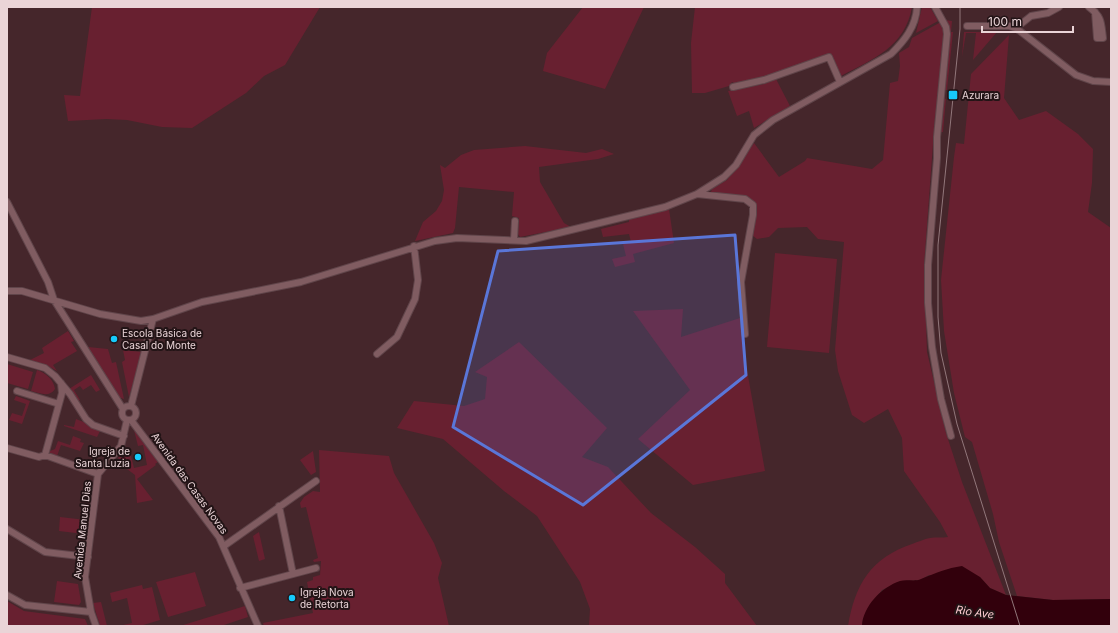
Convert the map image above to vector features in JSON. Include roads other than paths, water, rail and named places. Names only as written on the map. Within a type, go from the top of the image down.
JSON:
[{"type":"street","points":[[7,291],[22,291],[100,314],[141,321],[153,319],[202,302],[301,282],[435,240],[457,238],[526,241],[665,207],[697,194],[724,178],[736,165],[754,135],[773,120],[895,50],[904,41],[913,24],[917,7]]},
{"type":"street","points":[[935,7],[946,26],[947,34],[937,137],[937,158],[928,265],[928,303],[932,346],[941,399],[951,436]]},
{"type":"street","points":[[1016,28],[1031,16],[1048,13],[1059,7]]},
{"type":"street","points":[[1088,7],[1095,12]]},
{"type":"street","points":[[967,26],[1009,26],[1016,28],[1076,75],[1094,81],[1111,82]]},
{"type":"street","points":[[733,87],[764,80],[829,57],[840,82]]},
{"type":"street","points":[[697,194],[745,199],[752,205],[753,215],[741,282],[745,334]]},
{"type":"street","points":[[7,202],[48,282],[54,300],[123,409],[122,414],[129,420],[135,417],[135,408],[126,406],[123,409]]},
{"type":"street","points":[[514,240],[515,221]]},
{"type":"street","points":[[377,354],[397,337],[415,299],[418,280],[414,246]]},
{"type":"street","points":[[131,406],[153,319]]},
{"type":"street","points":[[7,357],[45,368],[70,394],[86,419],[93,425],[124,436]]},
{"type":"street","points":[[45,454],[62,393],[61,383]]},
{"type":"street","points":[[17,391],[59,404]]},
{"type":"street","name":"Avenida Manuel Dias","points":[[96,626],[91,612],[85,577],[98,474],[117,452],[129,420]]},
{"type":"street","name":"Avenida das Casas Novas","points":[[129,420],[213,528],[224,546],[240,588],[258,626]]},
{"type":"street","points":[[7,448],[39,457],[45,454],[98,474]]},
{"type":"street","points":[[224,546],[278,506],[316,481]]},
{"type":"street","points":[[278,506],[293,574]]},
{"type":"street","points":[[7,529],[45,552],[88,557]]},
{"type":"street","points":[[240,588],[316,568]]},
{"type":"street","points":[[7,594],[25,605],[91,612]]},
{"type":"water","name":"Rio Ave","points":[[962,566],[980,577],[990,588],[1006,595],[1053,600],[1111,599],[1111,626],[862,626],[866,611],[875,598],[893,584],[905,580],[919,580],[946,569]]},
{"type":"tram line","points":[[960,7],[960,29],[938,245],[938,317],[941,353],[957,424],[1020,626]]},
{"type":"place","name":"Azurara","points":[[953,95]]},
{"type":"place","name":"Escola Básica de Casal do Monte","points":[[114,339]]},
{"type":"place","name":"Igreja de Santa Luzia","points":[[138,457]]},
{"type":"place","name":"Igreja Nova de Retorta","points":[[292,598]]}]
